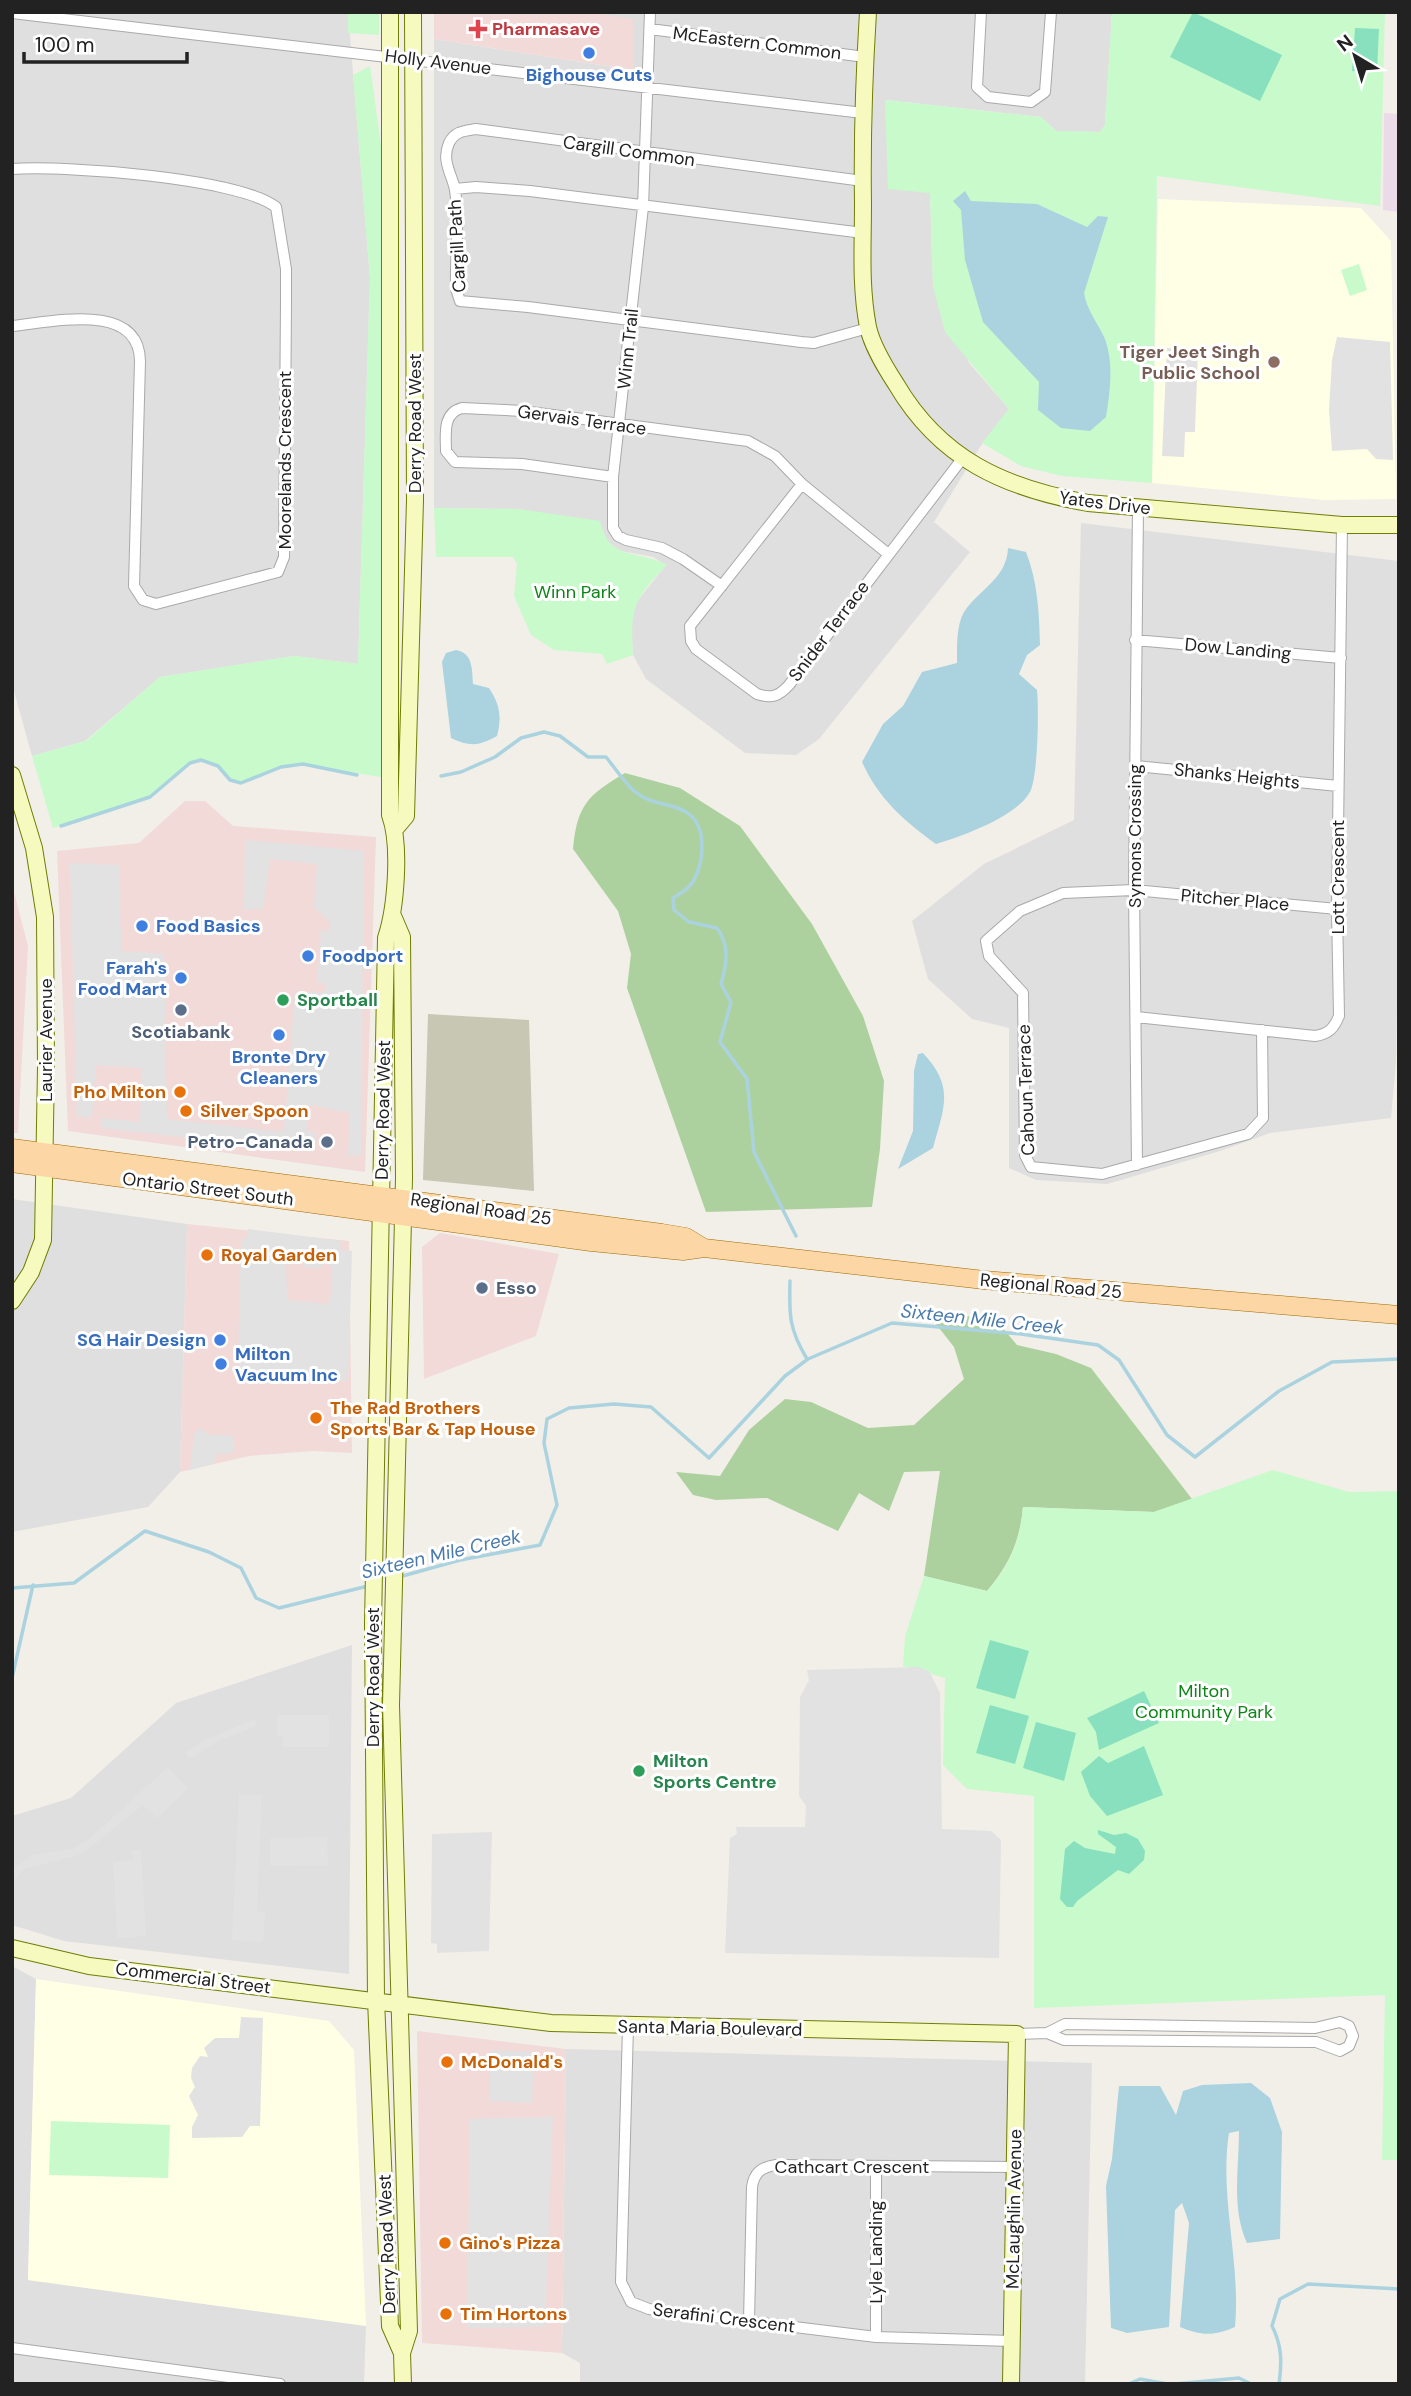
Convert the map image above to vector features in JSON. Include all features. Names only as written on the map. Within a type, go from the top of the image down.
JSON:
[{"type":"main road","name":"Derry Road West","points":[[390,12],[390,815],[395,829],[393,916],[386,938],[373,1624],[376,2000],[390,2326],[402,2353]]},
{"type":"main road","name":"Derry Road West","points":[[395,829],[406,816],[415,527],[413,12]]},
{"type":"main road","name":"Yates Drive","points":[[868,12],[863,113],[861,261],[868,328],[909,407],[932,433],[962,458],[999,479],[1052,497],[1342,525],[1399,525]]},
{"type":"main road","name":"Laurier Avenue","points":[[12,775],[34,848],[45,917],[46,1160],[43,1240],[31,1272],[12,1301]]},
{"type":"main road","name":"Derry Road West","points":[[393,916],[402,937],[404,1198],[391,1705],[409,2330],[402,2353],[403,2384]]},
{"type":"main road","name":"Ontario Street South","points":[[12,1148],[46,1160],[403,1217]]},
{"type":"main road","name":"Ontario Street South","points":[[12,1163],[46,1160],[381,1195]]},
{"type":"main road","name":"Regional Road 25","points":[[381,1195],[662,1233],[686,1237],[704,1248]]},
{"type":"main road","name":"Regional Road 25","points":[[403,1217],[616,1245],[683,1251],[704,1248],[984,1280],[1399,1315]]},
{"type":"main road","name":"Commercial Street","points":[[12,1948],[89,1966],[376,2000]]},
{"type":"main road","name":"Santa Maria Boulevard","points":[[376,2000],[551,2024],[1017,2034]]},
{"type":"main road","name":"McLaughlin Avenue","points":[[1011,2384],[1017,2034]]},
{"type":"street","name":"Winn Trail","points":[[650,12],[647,154],[613,477],[612,519],[618,536],[662,548],[722,586]]},
{"type":"street","points":[[981,12],[977,87],[988,97],[1031,102],[1040,99],[1045,92],[1051,12]]},
{"type":"street","name":"Holly Avenue","points":[[12,13],[96,17],[264,45],[414,58],[863,113]]},
{"type":"street","name":"McEastern Common","points":[[650,29],[865,57]]},
{"type":"street","name":"Cargill Common","points":[[454,190],[447,172],[446,152],[450,140],[459,132],[476,130],[863,181]]},
{"type":"street","name":"Moorelands Crescent","points":[[12,169],[95,170],[179,180],[259,197],[276,206],[286,269],[285,556],[278,572],[156,604],[143,600],[134,586],[139,360],[136,339],[125,328],[110,321],[12,326]]},
{"type":"street","name":"Cargill Path","points":[[863,233],[530,191],[475,187],[454,190],[456,289],[460,302],[528,307],[814,343],[868,328]]},
{"type":"street","name":"Gervais Terrace","points":[[613,477],[522,464],[455,462],[446,451],[447,419],[455,410],[462,408],[498,410],[748,441],[775,456],[802,484],[887,553]]},
{"type":"street","name":"Snider Terrace","points":[[802,484],[690,626],[691,642],[696,649],[757,694],[776,696],[789,685],[962,458]]},
{"type":"street","name":"Symons Crossing","points":[[1137,1165],[1134,890],[1138,507]]},
{"type":"street","name":"Lott Crescent","points":[[1136,1017],[1315,1036],[1324,1035],[1336,1025],[1339,1016],[1336,909],[1342,525]]},
{"type":"street","name":"Dow Landing","points":[[1135,640],[1341,658]]},
{"type":"street","name":"Shanks Heights","points":[[1136,766],[1338,786]]},
{"type":"street","name":"Pitcher Place","points":[[1134,890],[1336,909]]},
{"type":"street","name":"Cahoun Terrace","points":[[1134,890],[1063,893],[1020,911],[991,934],[985,948],[1023,993],[1025,1154],[1028,1165],[1102,1174],[1238,1138],[1261,1123],[1262,1030]]},
{"type":"street","name":"Santa Maria Boulevard","points":[[1017,2034],[1046,2033],[1064,2040],[1316,2042],[1340,2051],[1349,2046],[1353,2036],[1349,2026],[1340,2022],[1315,2028],[1065,2024],[1046,2033]]},
{"type":"street","name":"Serafini Crescent","points":[[628,2026],[621,2282],[625,2293],[638,2307],[876,2337],[1012,2341]]},
{"type":"street","name":"Cathcart Crescent","points":[[749,2321],[753,2178],[760,2170],[776,2165],[1015,2167]]},
{"type":"street","name":"Lyle Landing","points":[[876,2166],[876,2337]]},
{"type":"street","points":[[12,2348],[280,2384]]},
{"type":"shaded area","points":[[12,12],[348,12],[370,278],[358,664],[294,656],[160,677],[85,741],[32,756],[12,684]]},
{"type":"shaded area","points":[[434,12],[588,12],[633,19],[633,70],[434,39]]},
{"type":"shaded area","points":[[588,12],[1112,12],[1105,125],[1100,132],[1056,131],[1041,117],[886,100],[930,193],[933,286],[970,364],[1009,409],[982,444],[934,522],[970,552],[819,739],[796,755],[745,753],[646,679],[633,655],[631,628],[635,604],[666,565],[653,557],[621,551],[609,544],[602,530],[519,509],[434,508],[434,39],[632,70]]},
{"type":"shaded area","points":[[1384,113],[1399,114],[1399,212],[1383,210]]},
{"type":"shaded area","name":"Tiger Jeet Singh Public School","points":[[1158,199],[1361,208],[1391,241],[1396,499],[1324,500],[1152,483]]},
{"type":"shaded area","points":[[1337,337],[1390,342],[1393,460],[1376,459],[1367,449],[1332,451],[1329,410],[1332,360]]},
{"type":"shaded area","points":[[1167,348],[1198,350],[1195,432],[1185,432],[1184,457],[1162,456]]},
{"type":"shaded area","points":[[1081,523],[1399,561],[1399,886],[1396,1062],[1391,1118],[1270,1133],[1220,1151],[1107,1184],[1036,1180],[1009,1168],[1009,1028],[972,1019],[928,979],[912,921],[984,864],[1074,820]]},
{"type":"shaded area","points":[[185,801],[205,801],[233,826],[376,837],[365,1172],[68,1131],[57,851],[139,843]]},
{"type":"shaded area","points":[[245,840],[364,851],[361,1156],[348,1155],[350,1113],[310,1105],[306,1130],[316,1133],[313,1152],[101,1128],[101,1118],[140,1122],[142,1068],[96,1065],[92,1117],[77,1117],[70,863],[120,865],[121,951],[164,954],[167,1119],[284,1132],[295,992],[325,992],[326,983],[317,983],[321,930],[330,931],[330,923],[314,907],[317,864],[270,859],[263,909],[244,910]]},
{"type":"shaded area","points":[[12,884],[28,946],[18,1133],[12,1133]]},
{"type":"shaded area","points":[[428,1014],[529,1020],[534,1191],[423,1180]]},
{"type":"shaded area","points":[[12,1199],[187,1224],[180,1472],[148,1507],[12,1532]]},
{"type":"shaded area","points":[[187,1224],[349,1241],[352,1453],[313,1451],[249,1456],[180,1472]]},
{"type":"shaded area","points":[[248,1229],[340,1241],[341,1250],[352,1251],[348,1380],[324,1384],[257,1383],[238,1367],[240,1253],[241,1241],[247,1237]],"holes":[[[286,1258],[303,1259],[303,1267],[322,1268],[322,1259],[332,1268],[332,1292],[328,1304],[287,1300]]]},
{"type":"shaded area","points":[[440,1233],[559,1254],[536,1336],[424,1379],[422,1247]]},
{"type":"shaded area","points":[[200,1428],[209,1435],[234,1436],[234,1453],[217,1454],[213,1464],[190,1470],[194,1434]]},
{"type":"shaded area","points":[[352,1645],[349,1974],[64,1941],[12,1925],[12,1816],[71,1798],[176,1703]]},
{"type":"shaded area","points":[[918,1667],[929,1671],[940,1693],[942,1829],[991,1831],[1001,1840],[999,1958],[725,1953],[730,1838],[737,1834],[736,1827],[805,1827],[806,1806],[799,1796],[800,1697],[809,1680],[807,1670]]},
{"type":"shaded area","points":[[277,1715],[329,1715],[329,1747],[283,1747],[283,1736],[277,1736]]},
{"type":"shaded area","points":[[255,1719],[257,1726],[220,1740],[189,1759],[185,1753],[207,1739]]},
{"type":"shaded area","points":[[168,1767],[188,1789],[157,1818],[143,1805],[82,1854],[24,1869],[12,1883],[12,1869],[33,1855],[74,1848],[88,1840]]},
{"type":"shaded area","points":[[239,1794],[262,1795],[257,1912],[265,1913],[263,1942],[232,1940]]},
{"type":"shaded area","points":[[492,1832],[489,1951],[437,1953],[437,1944],[431,1943],[432,1834]]},
{"type":"shaded area","points":[[327,1837],[328,1865],[270,1866],[270,1838]]},
{"type":"shaded area","points":[[132,1850],[141,1850],[146,1936],[117,1938],[113,1862],[133,1860]]},
{"type":"shaded area","points":[[12,1966],[36,1979],[28,2280],[366,2326],[364,2384],[12,2384]]},
{"type":"shaded area","points":[[36,1979],[329,2021],[354,2050],[366,2326],[28,2280]]},
{"type":"shaded area","points":[[241,2017],[263,2018],[260,2126],[250,2126],[242,2137],[192,2138],[192,2127],[198,2115],[189,2096],[195,2087],[191,2078],[192,2068],[200,2056],[208,2057],[204,2048],[215,2038],[239,2038]]},
{"type":"shaded area","points":[[417,2031],[566,2049],[562,2353],[422,2343]]},
{"type":"shaded area","points":[[566,2049],[1092,2063],[1085,2384],[580,2384],[580,2363],[562,2353]]},
{"type":"shaded area","points":[[491,2050],[534,2052],[532,2103],[489,2101]]},
{"type":"shaded area","points":[[553,2117],[545,2327],[467,2328],[470,2119]]},
{"type":"green space","points":[[348,12],[379,12],[379,35],[348,33]]},
{"type":"green space","points":[[1112,12],[1385,12],[1380,206],[1157,176],[1152,483],[1062,476],[1021,466],[982,443],[1009,409],[945,332],[933,286],[930,193],[888,189],[885,100],[1041,117],[1056,131],[1100,132],[1105,125]]},
{"type":"green space","points":[[1193,12],[1282,55],[1260,101],[1170,57]]},
{"type":"green space","points":[[1355,28],[1379,29],[1377,72],[1352,71]]},
{"type":"green space","points":[[370,66],[396,252],[392,779],[303,764],[281,767],[241,783],[230,780],[218,766],[201,760],[190,763],[150,797],[53,828],[32,756],[86,741],[160,677],[294,656],[358,664],[370,278],[353,75]]},
{"type":"green space","points":[[1359,264],[1367,290],[1350,296],[1341,270]]},
{"type":"green space","name":"Winn Park","points":[[434,508],[519,509],[600,521],[604,534],[618,549],[667,565],[647,587],[636,605],[632,625],[633,655],[607,664],[602,654],[554,650],[531,635],[514,596],[517,564],[513,557],[436,557]]},
{"type":"green space","points":[[625,773],[680,788],[740,826],[812,924],[863,1016],[884,1081],[880,1149],[872,1207],[706,1212],[627,988],[631,954],[618,911],[573,849],[581,811],[593,795]]},
{"type":"green space","points":[[954,1314],[997,1321],[1017,1345],[1056,1354],[1091,1368],[1192,1499],[1154,1512],[1023,1507],[1012,1552],[987,1591],[924,1576],[940,1471],[904,1472],[889,1511],[859,1493],[838,1531],[767,1498],[716,1500],[693,1495],[676,1472],[720,1476],[749,1430],[785,1399],[811,1402],[868,1428],[914,1425],[964,1379],[954,1347],[936,1324]]},
{"type":"green space","name":"Milton Community Park","points":[[1273,1470],[1349,1492],[1399,1491],[1399,2160],[1382,2160],[1385,1995],[1034,2008],[1034,1796],[967,1789],[943,1765],[945,1678],[903,1666],[905,1637],[924,1576],[987,1591],[1002,1572],[1012,1552],[1023,1507],[1154,1512]]},
{"type":"green space","points":[[990,1640],[1029,1651],[1015,1699],[976,1688]]},
{"type":"green space","points":[[1144,1691],[1159,1723],[1099,1750],[1096,1732],[1087,1718]]},
{"type":"green space","points":[[990,1705],[1029,1716],[1015,1764],[976,1753]]},
{"type":"green space","points":[[1036,1722],[1076,1733],[1064,1781],[1023,1768]]},
{"type":"green space","points":[[1144,1746],[1163,1795],[1107,1816],[1090,1796],[1081,1772],[1099,1756],[1108,1763]]},
{"type":"green space","points":[[1098,1830],[1114,1835],[1126,1833],[1138,1839],[1145,1851],[1144,1860],[1129,1874],[1118,1870],[1073,1907],[1067,1907],[1060,1899],[1065,1849],[1074,1841],[1085,1848],[1115,1854],[1116,1847],[1098,1834]]},
{"type":"green space","points":[[51,2121],[170,2125],[168,2178],[49,2175]]},
{"type":"water","points":[[965,191],[971,201],[1037,204],[1087,227],[1098,216],[1108,217],[1084,293],[1105,339],[1110,368],[1106,417],[1090,431],[1061,428],[1038,410],[1039,382],[983,322],[965,260],[961,210],[953,201]]},
{"type":"water","points":[[1008,548],[1026,552],[1037,598],[1040,645],[1027,655],[1019,674],[1037,690],[1037,742],[1033,784],[1030,792],[1013,810],[973,831],[936,844],[893,808],[876,787],[862,762],[883,724],[903,706],[922,672],[957,663],[958,635],[963,614],[998,575],[1007,558]]},
{"type":"water","points":[[456,650],[469,658],[473,684],[489,688],[498,706],[500,717],[497,736],[485,742],[469,744],[451,738],[442,662],[446,653]]},
{"type":"water","points":[[923,1053],[940,1076],[943,1087],[941,1121],[933,1148],[898,1169],[913,1131],[914,1071],[918,1054]]},
{"type":"water","points":[[1251,2083],[1270,2098],[1282,2132],[1280,2239],[1247,2243],[1237,2202],[1239,2131],[1229,2133],[1227,2181],[1235,2278],[1235,2327],[1208,2334],[1180,2327],[1189,2223],[1182,2203],[1175,2210],[1169,2327],[1127,2333],[1111,2328],[1106,2186],[1112,2159],[1119,2086],[1160,2086],[1176,2115],[1183,2091],[1202,2085]]},
{"type":"waterway","points":[[441,776],[461,772],[495,757],[521,738],[544,732],[560,736],[588,757],[606,757],[641,796],[683,810],[695,820],[701,836],[700,864],[692,883],[673,898],[674,910],[689,922],[717,928],[724,941],[726,962],[721,984],[731,1002],[720,1042],[747,1079],[754,1152],[796,1236]]},
{"type":"waterway","points":[[61,826],[150,797],[190,763],[201,760],[218,766],[230,780],[241,783],[281,767],[303,764],[357,775]]},
{"type":"waterway","points":[[790,1281],[791,1322],[807,1359]]},
{"type":"waterway","name":"Sixteen Mile Creek","points":[[399,1577],[460,1560],[540,1545],[557,1505],[544,1443],[547,1419],[569,1408],[614,1404],[651,1407],[709,1458],[785,1376],[808,1359],[892,1323],[1021,1334],[1098,1345],[1119,1360],[1167,1435],[1195,1457],[1279,1391],[1332,1362],[1399,1359]]},
{"type":"waterway","name":"Sixteen Mile Creek","points":[[12,1588],[74,1583],[145,1531],[209,1552],[241,1568],[256,1598],[279,1608],[368,1586]]},
{"type":"waterway","points":[[12,1678],[33,1585]]},
{"type":"waterway","points":[[1279,2384],[1280,2354],[1272,2326],[1280,2299],[1308,2284],[1399,2289]]},
{"type":"waterway","points":[[1175,2384],[1239,2378],[1251,2384]]},
{"type":"waterway","points":[[1129,2384],[1140,2379],[1167,2384]]},
{"type":"place","name":"Pharmasave","points":[[478,29]]},
{"type":"place","name":"Bighouse Cuts","points":[[589,53]]},
{"type":"place","name":"Tiger Jeet Singh Public School","points":[[1274,362]]},
{"type":"place","name":"Food Basics","points":[[142,926]]},
{"type":"place","name":"Foodport","points":[[308,956]]},
{"type":"place","name":"Farah's Food Mart","points":[[181,978]]},
{"type":"place","name":"Sportball","points":[[283,1000]]},
{"type":"place","name":"Scotiabank","points":[[181,1010]]},
{"type":"place","name":"Bronte Dry Cleaners","points":[[279,1035]]},
{"type":"place","name":"Pho Milton","points":[[180,1092]]},
{"type":"place","name":"Silver Spoon","points":[[186,1111]]},
{"type":"place","name":"Petro-Canada","points":[[327,1142]]},
{"type":"place","name":"Royal Garden","points":[[207,1255]]},
{"type":"place","name":"Esso","points":[[482,1288]]},
{"type":"place","name":"SG Hair Design","points":[[220,1340]]},
{"type":"place","name":"Milton Vacuum Inc","points":[[221,1364]]},
{"type":"place","name":"The Rad Brothers Sports Bar & Tap House","points":[[316,1418]]},
{"type":"place","name":"Milton Sports Centre","points":[[639,1771]]},
{"type":"place","name":"McDonald's","points":[[447,2062]]},
{"type":"place","name":"Gino's Pizza","points":[[445,2243]]},
{"type":"place","name":"Tim Hortons","points":[[446,2314]]}]
